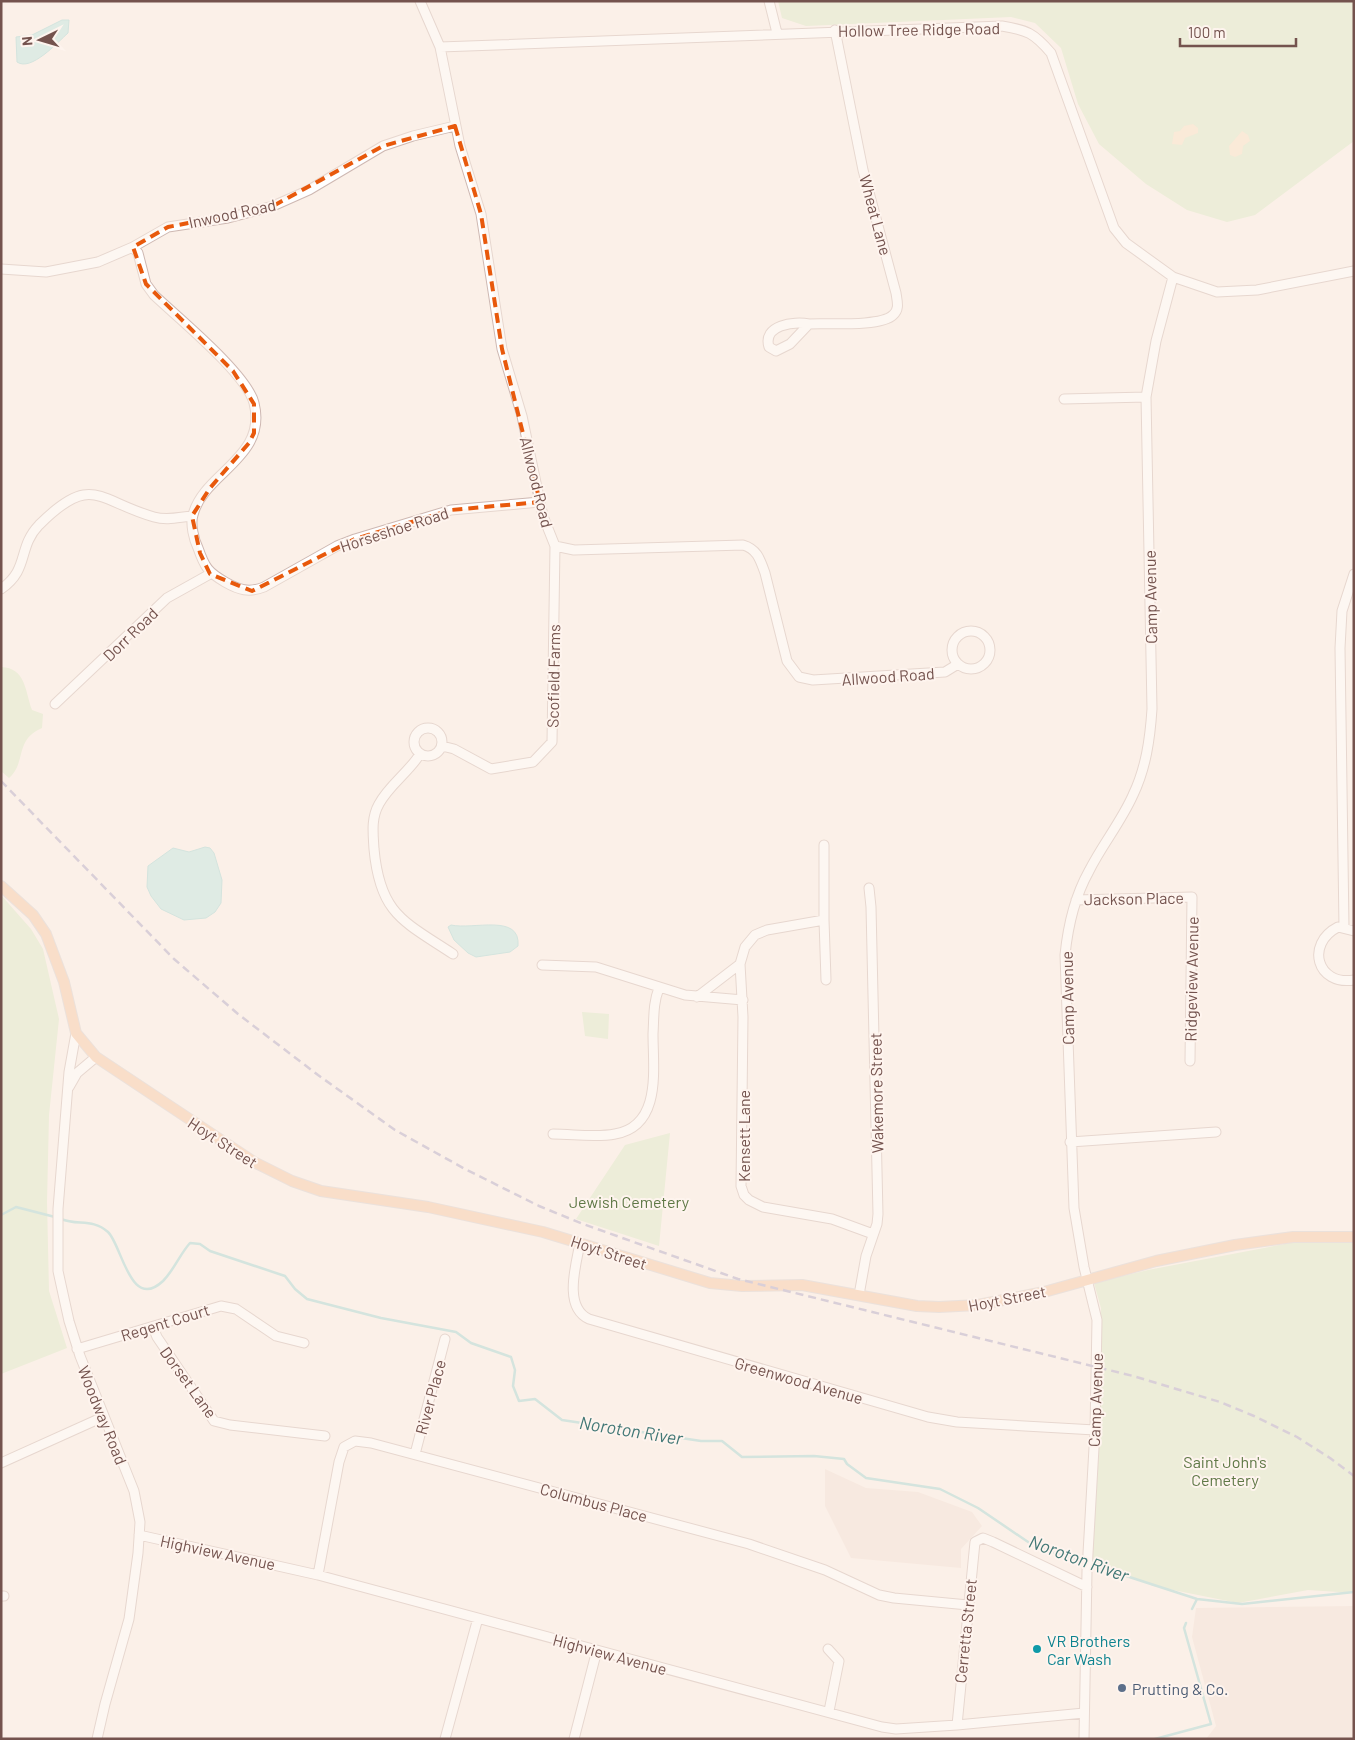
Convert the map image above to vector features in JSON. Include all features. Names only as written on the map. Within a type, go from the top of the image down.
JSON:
[{"type":"main road","name":"Hoyt Street","points":[[1,886],[33,915],[50,941],[64,982],[76,1032],[96,1057],[242,1155],[292,1181],[330,1192],[428,1207],[543,1232],[710,1283],[742,1286],[791,1284],[917,1306],[965,1307],[1088,1281],[1156,1261],[1235,1245],[1293,1237],[1354,1237]]},
{"type":"street","points":[[420,1],[440,47]]},
{"type":"street","points":[[769,1],[777,33]]},
{"type":"street","name":"Hollow Tree Ridge Road","points":[[440,47],[835,30],[1002,26],[1022,29],[1036,36],[1051,53],[1114,228],[1126,243],[1173,277],[1210,290],[1235,292],[1257,290],[1354,271]]},
{"type":"street","name":"Wheat Lane","points":[[809,324],[876,321],[893,315],[898,308],[892,274],[858,146],[835,30]]},
{"type":"street","name":"Allwood Road","points":[[440,47],[455,126],[481,214],[502,349],[522,416],[540,502],[555,546],[574,550],[743,545],[750,547],[760,560],[765,572],[787,661],[793,671],[805,679],[833,680],[945,672],[958,664]]},
{"type":"street","name":"Inwood Road","points":[[1,269],[24,272],[72,268],[98,262],[133,247],[168,227],[228,218],[273,206],[317,186],[383,146],[413,136],[455,126]]},
{"type":"street","points":[[133,247],[138,253],[141,272],[150,289],[233,371],[245,386],[254,404],[254,434],[249,443],[210,488],[192,516],[196,542],[210,574]]},
{"type":"street","name":"Camp Avenue","points":[[1084,1739],[1087,1587],[1095,1430],[1097,1320],[1074,1208],[1070,1142],[1065,955],[1068,926],[1076,900],[1089,871],[1134,794],[1150,739],[1152,710],[1146,398],[1156,341],[1173,277]]},
{"type":"street","points":[[1064,399],[1146,398]]},
{"type":"street","points":[[1,589],[22,567],[25,547],[34,531],[48,517],[80,495],[100,495],[154,517],[167,519],[192,516]]},
{"type":"street","name":"Horseshoe Road","points":[[210,574],[235,588],[252,592],[337,546],[355,539],[451,510],[540,502]]},
{"type":"street","name":"Scofield Farms","points":[[442,746],[454,749],[491,769],[533,762],[552,742],[555,546]]},
{"type":"street","name":"Dorr Road","points":[[56,704],[167,598],[210,574]]},
{"type":"street","points":[[1344,928],[1340,648],[1342,611],[1354,574]]},
{"type":"street","name":"Allwood Road","points":[[966,631],[983,635],[990,645],[987,662],[976,669],[963,668],[958,664],[952,654],[956,637],[966,631]]},
{"type":"street","points":[[429,728],[438,732],[442,746],[433,756],[420,754],[415,748],[414,739],[424,729],[429,728]]},
{"type":"street","points":[[420,754],[386,794],[376,811],[373,836],[376,868],[380,888],[396,915],[453,954]]},
{"type":"street","points":[[824,845],[826,980]]},
{"type":"street","name":"Wakemore Street","points":[[859,1295],[873,1234],[878,1224],[872,907],[869,888]]},
{"type":"street","name":"Jackson Place","points":[[1076,900],[1192,897]]},
{"type":"street","name":"Ridgeview Avenue","points":[[1190,1061],[1192,897]]},
{"type":"street","name":"Kensett Lane","points":[[824,920],[767,930],[755,935],[745,947],[740,964],[743,1000],[741,1177],[744,1195],[763,1208],[832,1219],[873,1234]]},
{"type":"street","points":[[1354,931],[1338,927],[1325,935],[1318,948],[1318,956],[1322,967],[1334,979],[1354,980]]},
{"type":"street","name":"Kensett Lane","points":[[697,997],[740,964]]},
{"type":"street","points":[[542,965],[596,967],[660,988],[697,997],[743,1000]]},
{"type":"street","points":[[554,1134],[616,1134],[632,1128],[644,1118],[652,1097],[654,1003],[660,988]]},
{"type":"street","name":"Woodway Road","points":[[76,1032],[71,1054],[57,1222],[58,1271],[77,1348],[136,1497],[140,1535],[129,1618],[104,1704],[97,1739]]},
{"type":"street","points":[[69,1087],[77,1073],[96,1057]]},
{"type":"street","points":[[1070,1142],[1216,1132]]},
{"type":"street","name":"Greenwood Avenue","points":[[580,1243],[574,1300],[578,1312],[589,1319],[928,1417],[957,1422],[1095,1430]]},
{"type":"street","name":"Regent Court","points":[[77,1348],[153,1327],[210,1308],[228,1306],[276,1336],[304,1343]]},
{"type":"street","name":"Dorset Lane","points":[[153,1327],[157,1337],[214,1420],[230,1425],[325,1436]]},
{"type":"street","name":"River Place","points":[[415,1454],[446,1339]]},
{"type":"street","points":[[1,1463],[103,1417]]},
{"type":"street","name":"Columbus Place","points":[[318,1575],[339,1462],[344,1447],[355,1441],[371,1442],[749,1544],[825,1570],[878,1595],[968,1605]]},
{"type":"street","name":"Highview Avenue","points":[[140,1535],[318,1575],[890,1728],[957,1725],[1084,1713]]},
{"type":"street","name":"Cerretta Street","points":[[957,1725],[973,1552],[978,1539],[993,1542],[1087,1587]]},
{"type":"street","points":[[445,1739],[478,1618]]},
{"type":"street","points":[[828,1649],[838,1661],[829,1711]]},
{"type":"street","points":[[574,1739],[597,1650]]},
{"type":"highlighted area","points":[[455,126],[481,214],[502,349],[540,502],[451,510],[355,539],[252,591],[210,574],[200,553],[192,516],[210,488],[249,443],[254,433],[254,404],[233,371],[146,284],[133,247],[168,227],[273,206],[383,146]]},
{"type":"shaded area","points":[[825,1469],[866,1488],[918,1492],[972,1512],[982,1526],[961,1549],[961,1568],[851,1558],[825,1506]]},
{"type":"shaded area","points":[[1354,1606],[1354,1739],[1206,1739],[1216,1726],[1192,1637],[1196,1608]]},
{"type":"green space","points":[[778,1],[1354,1],[1354,141],[1255,215],[1227,222],[1187,210],[1146,184],[1099,144],[1078,104],[1061,48],[1035,23],[1011,17],[806,26],[782,18]]},
{"type":"green space","points":[[1,667],[9,668],[20,676],[26,688],[32,710],[43,714],[42,728],[33,733],[24,745],[18,765],[9,778],[1,771]]},
{"type":"green space","points":[[1,895],[31,929],[43,949],[59,1019],[49,1115],[47,1202],[49,1291],[67,1348],[1,1374]]},
{"type":"green space","points":[[582,1012],[609,1014],[608,1039],[585,1036]]},
{"type":"green space","name":"Jewish Cemetery","points":[[670,1133],[659,1246],[576,1219],[625,1145]]},
{"type":"green space","name":"Saint John's Cemetery","points":[[1295,1242],[1354,1243],[1354,1593],[1308,1590],[1238,1603],[1153,1586],[1091,1559],[1097,1467],[1101,1308],[1094,1283],[1148,1270]]},
{"type":"sand","points":[[1193,124],[1198,128],[1198,133],[1185,138],[1182,145],[1172,144],[1174,132],[1180,131],[1184,126]]},
{"type":"sand","points":[[1242,131],[1248,135],[1250,141],[1243,146],[1242,154],[1235,157],[1230,155],[1229,146]]},
{"type":"water","points":[[62,20],[69,20],[68,33],[58,43],[37,60],[23,64],[17,62],[16,37],[32,35]]},
{"type":"water","points":[[205,847],[210,848],[214,853],[222,880],[221,903],[215,912],[206,918],[184,920],[161,909],[147,887],[148,866],[173,848],[189,852]]},
{"type":"water","points":[[451,925],[504,926],[512,929],[517,936],[518,946],[510,952],[476,957],[468,953],[454,940],[448,927]]},
{"type":"waterway","name":"Noroton River","points":[[1,1215],[16,1207],[55,1217]]},
{"type":"waterway","name":"Noroton River","points":[[61,1219],[96,1225],[108,1232],[128,1273],[135,1283],[142,1288],[152,1288],[163,1281],[190,1243],[200,1244],[210,1251],[285,1276],[295,1289],[307,1299],[381,1318],[456,1332],[471,1343],[511,1357],[515,1370],[513,1386],[519,1401],[535,1399],[562,1420],[701,1441],[722,1441],[742,1457],[814,1456],[844,1459],[847,1464],[866,1478],[940,1489],[978,1508],[1034,1546],[1197,1599],[1242,1604],[1354,1592]]},
{"type":"waterway","points":[[1192,1609],[1197,1599]]},
{"type":"waterway","points":[[1155,1739],[1211,1724],[1184,1628],[1186,1623]]},
{"type":"railway","points":[[1,781],[174,959],[238,1014],[318,1075],[395,1130],[465,1169],[539,1206],[583,1224],[738,1279],[1133,1376],[1220,1402],[1297,1437],[1354,1476]]},
{"type":"place","name":"VR Brothers Car Wash","points":[[1037,1649]]},
{"type":"place","name":"Prutting & Co.","points":[[1122,1688]]}]
